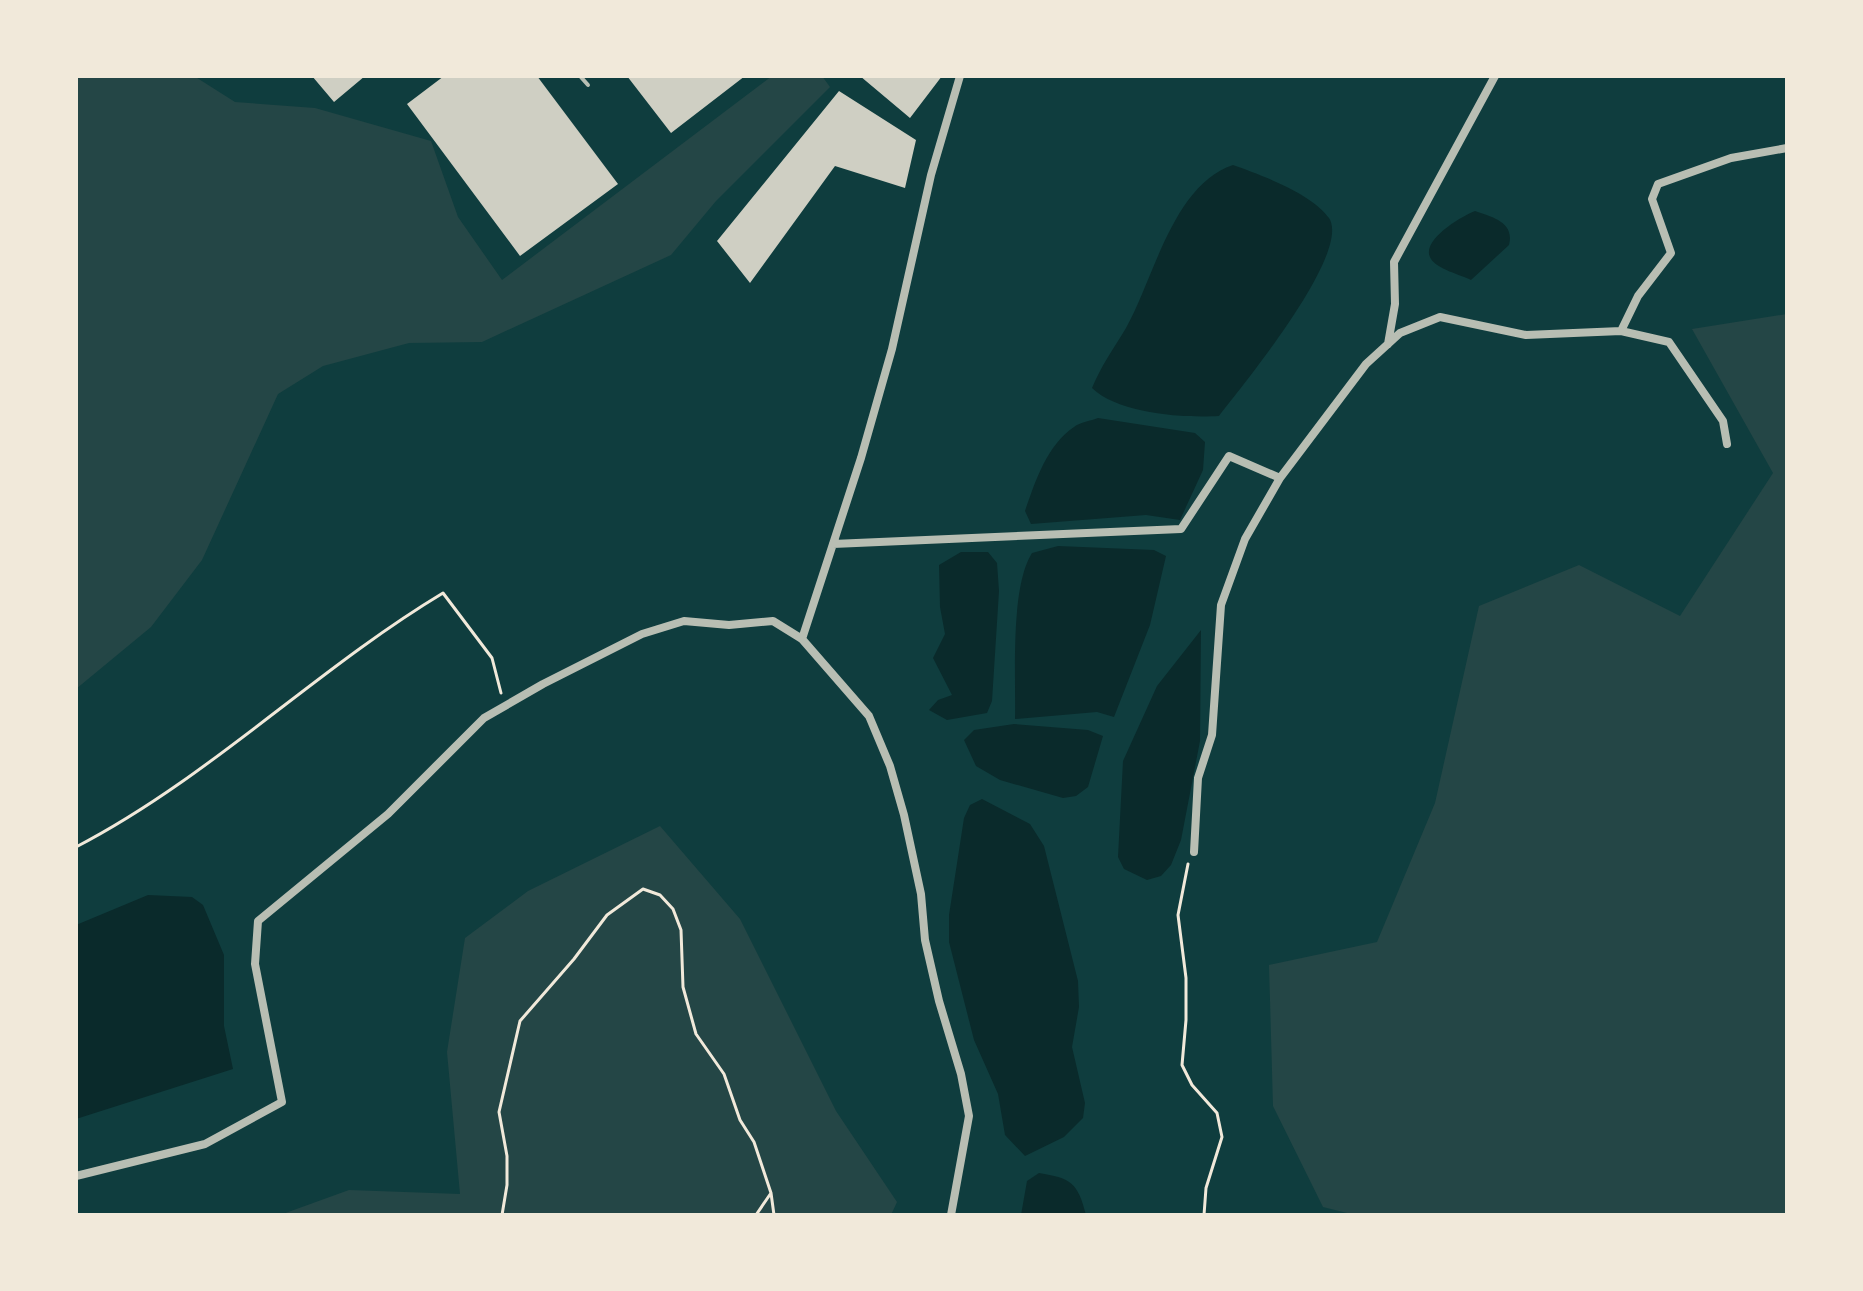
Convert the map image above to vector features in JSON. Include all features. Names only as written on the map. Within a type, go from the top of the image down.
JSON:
[{"type":"street","points":[[802,639],[892,349],[931,175],[960,76]]},
{"type":"street","points":[[1388,344],[1395,304],[1394,262],[1495,76]]},
{"type":"street","points":[[1621,331],[1638,296],[1671,253],[1652,199],[1658,184],[1731,158],[1787,148]]},
{"type":"street","points":[[1194,852],[1198,778],[1212,735],[1221,605],[1245,539],[1280,478],[1366,364],[1400,333],[1440,317],[1526,335],[1621,331],[1669,342],[1723,421],[1727,444]]},
{"type":"street","points":[[833,544],[1181,529],[1229,456],[1280,478]]},
{"type":"street","points":[[76,1176],[205,1144],[282,1102],[255,964],[258,921],[388,814],[484,718],[642,634],[684,621],[729,625],[773,621],[802,639],[869,716],[890,766],[921,894],[925,940],[961,1074],[969,1116],[951,1215]]},
{"type":"lane","points":[[580,76],[588,85]]},
{"type":"path","points":[[76,847],[111,829],[182,783],[394,623],[443,593],[492,658],[501,695],[508,704]]},
{"type":"path","points":[[1194,852],[1188,864],[1178,915],[1186,978],[1182,1065],[1192,1085],[1217,1113],[1222,1137],[1206,1188],[1204,1215]]},
{"type":"path","points":[[502,1215],[507,1185],[507,1156],[499,1112],[520,1021],[574,959],[607,915],[643,889],[660,895],[673,909],[681,930],[683,987],[696,1034],[724,1074],[740,1120],[754,1142],[771,1193],[774,1215]]},
{"type":"path","points":[[756,1215],[771,1193]]},
{"type":"shaded area","points":[[76,76],[194,76],[235,102],[315,108],[431,141],[458,217],[502,280],[772,76],[822,76],[830,87],[716,201],[671,255],[482,342],[409,343],[323,366],[278,394],[202,560],[151,627],[76,689]]},
{"type":"shaded area","points":[[1233,165],[1298,193],[1329,218],[1332,235],[1325,259],[1310,288],[1270,349],[1219,416],[1152,412],[1118,404],[1104,397],[1092,388],[1126,328],[1180,212],[1212,176]]},
{"type":"shaded area","points":[[1475,211],[1501,222],[1510,237],[1509,245],[1471,280],[1438,266],[1429,252],[1436,237]]},
{"type":"shaded area","points":[[1787,314],[1787,1215],[1355,1215],[1323,1207],[1273,1106],[1269,965],[1377,942],[1435,803],[1479,606],[1579,565],[1680,616],[1773,473],[1692,329]]},
{"type":"shaded area","points":[[1098,418],[1195,433],[1205,442],[1203,470],[1180,520],[1146,515],[1031,524],[1025,511],[1049,454],[1074,427]]},
{"type":"shaded area","points":[[1058,546],[1154,550],[1166,556],[1150,625],[1114,717],[1097,712],[1015,719],[1020,588],[1032,553]]},
{"type":"shaded area","points":[[961,552],[988,552],[997,563],[999,591],[992,701],[987,713],[947,720],[929,710],[938,700],[952,695],[933,658],[945,634],[940,607],[939,565]]},
{"type":"shaded area","points":[[1201,630],[1200,741],[1181,840],[1171,865],[1161,876],[1147,880],[1124,869],[1118,857],[1123,761],[1157,686]]},
{"type":"shaded area","points":[[1014,724],[1088,730],[1103,736],[1088,787],[1076,796],[1063,798],[1000,780],[976,766],[964,740],[974,730]]},
{"type":"shaded area","points":[[982,799],[1030,824],[1044,846],[1078,981],[1079,1007],[1072,1047],[1085,1103],[1083,1118],[1064,1137],[1025,1156],[1005,1135],[998,1094],[974,1040],[949,942],[949,915],[964,818],[970,805]]},
{"type":"shaded area","points":[[660,826],[740,919],[836,1111],[897,1202],[891,1215],[280,1215],[349,1190],[460,1194],[447,1052],[465,938],[528,891]]},
{"type":"shaded area","points":[[148,895],[192,897],[203,905],[224,955],[224,1026],[233,1069],[76,1119],[76,925]]},
{"type":"shaded area","points":[[1039,1173],[1071,1184],[1080,1195],[1086,1215],[1021,1215],[1027,1181]]},
{"type":"building","points":[[312,76],[365,76],[334,102]]},
{"type":"building","points":[[444,76],[537,76],[618,184],[520,256],[407,104]]},
{"type":"building","points":[[627,76],[745,76],[671,133]]},
{"type":"building","points":[[860,76],[942,76],[910,118]]},
{"type":"building","points":[[839,91],[916,140],[905,188],[835,166],[750,283],[717,241]]}]
